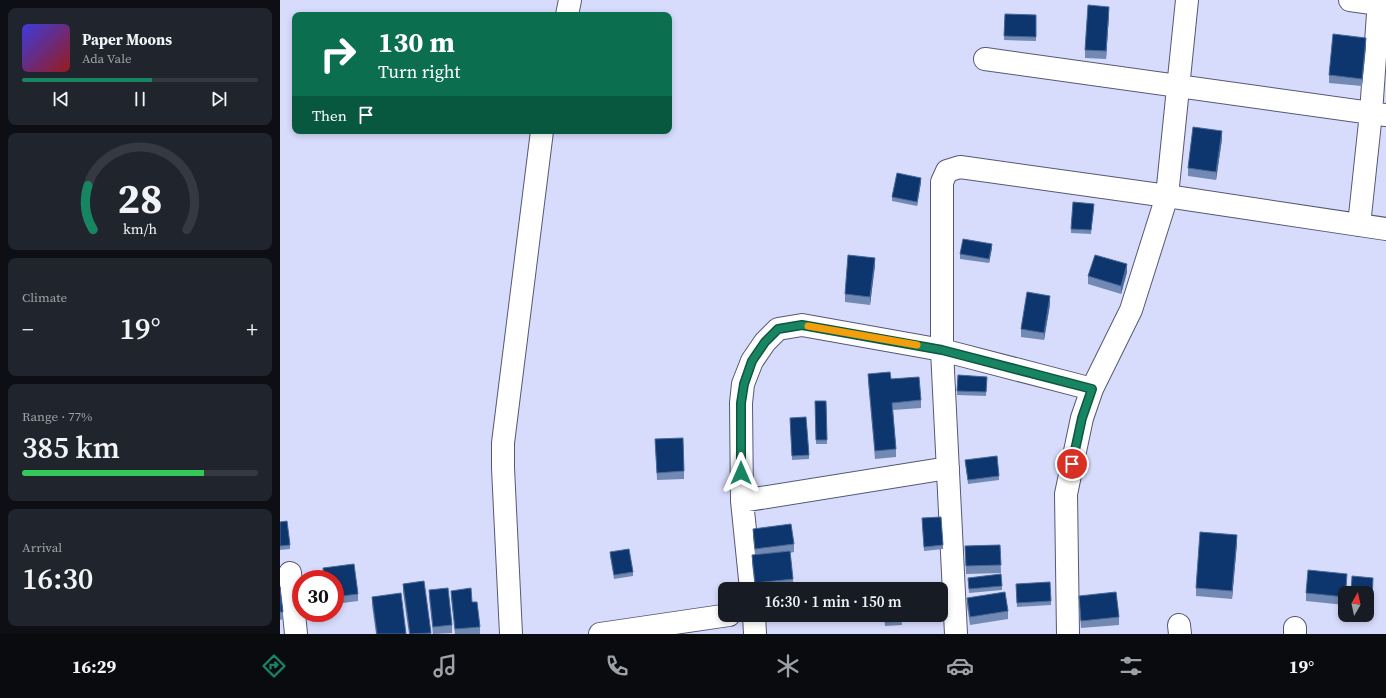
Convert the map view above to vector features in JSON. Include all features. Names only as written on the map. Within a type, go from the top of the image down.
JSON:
[{"type":"street","points":[[568,12],[570,0]]},
{"type":"street","points":[[1068,634],[1066,494],[1082,418],[1092,389],[1131,310],[1167,196],[1187,0]]},
{"type":"street","points":[[1350,0],[1381,3],[1378,114],[1358,225]]},
{"type":"street","points":[[985,59],[1378,114]]},
{"type":"street","points":[[511,634],[502,468],[503,444],[542,134]]},
{"type":"street","points":[[956,634],[942,350],[942,182],[947,171],[960,167],[1386,229]]},
{"type":"street","points":[[750,582],[742,501],[741,403],[744,384],[752,361],[765,342],[778,329],[802,325],[942,350],[1092,389]]},
{"type":"street","points":[[742,501],[948,468]]},
{"type":"street","points":[[290,574],[296,634]]},
{"type":"street","points":[[600,634],[718,617]]},
{"type":"street","points":[[754,622],[755,634]]},
{"type":"building","points":[[1088,5],[1109,7],[1106,51],[1085,50]]},
{"type":"building","points":[[1005,14],[1036,15],[1036,37],[1004,36]]},
{"type":"building","points":[[1333,34],[1366,38],[1362,79],[1329,75]]},
{"type":"building","points":[[1193,127],[1222,131],[1216,172],[1188,168]]},
{"type":"building","points":[[897,173],[921,178],[917,202],[892,197]]},
{"type":"building","points":[[1073,202],[1094,204],[1091,230],[1071,229]]},
{"type":"building","points":[[963,239],[992,244],[989,259],[960,254]]},
{"type":"building","points":[[848,255],[875,258],[870,297],[845,294]]},
{"type":"building","points":[[1095,255],[1127,264],[1121,286],[1088,276]]},
{"type":"building","points":[[1027,292],[1050,296],[1044,333],[1021,329]]},
{"type":"building","points":[[890,372],[891,379],[919,377],[921,400],[892,403],[896,449],[875,451],[868,374]]},
{"type":"building","points":[[958,375],[987,377],[986,392],[957,391]]},
{"type":"building","points":[[815,401],[826,401],[827,440],[816,440]]},
{"type":"building","points":[[806,417],[809,455],[792,456],[790,418]]},
{"type":"building","points":[[683,438],[684,471],[657,473],[655,439]]},
{"type":"building","points":[[997,456],[999,476],[968,480],[965,460]]},
{"type":"building","points":[[941,517],[943,545],[924,547],[922,518]]},
{"type":"building","points":[[287,521],[290,545],[280,546],[280,522]]},
{"type":"building","points":[[791,524],[794,544],[755,549],[753,529]]},
{"type":"building","points":[[1200,532],[1237,535],[1232,591],[1196,588]]},
{"type":"building","points":[[1000,545],[1001,565],[966,566],[965,546]]},
{"type":"building","points":[[629,549],[633,572],[614,575],[610,552]]},
{"type":"building","points":[[790,551],[793,579],[755,582],[752,555]]},
{"type":"building","points":[[354,564],[358,594],[344,596],[344,570],[323,570],[323,568]]},
{"type":"building","points":[[1308,570],[1347,574],[1346,586],[1338,586],[1338,596],[1306,593]]},
{"type":"building","points":[[1001,574],[1002,586],[969,589],[968,578]]},
{"type":"building","points":[[1352,576],[1373,578],[1373,586],[1351,586]]},
{"type":"building","points":[[424,581],[431,633],[410,634],[403,584]]},
{"type":"building","points":[[1050,582],[1051,601],[1017,603],[1016,584]]},
{"type":"building","points":[[280,587],[283,612],[280,612]]},
{"type":"building","points":[[448,588],[452,625],[433,627],[429,590]]},
{"type":"building","points":[[471,588],[472,602],[477,602],[480,627],[455,629],[451,591]]},
{"type":"building","points":[[1005,592],[1008,611],[970,617],[967,598]]},
{"type":"building","points":[[1116,592],[1119,617],[1081,621],[1079,596]]},
{"type":"building","points":[[401,593],[406,634],[377,634],[372,597]]},
{"type":"slow traffic","points":[[808,326],[917,345]]},
{"type":"route","points":[[741,473],[741,403],[744,384],[752,361],[765,342],[778,329],[802,325],[942,350],[1092,389],[1082,418],[1072,464]]}]
